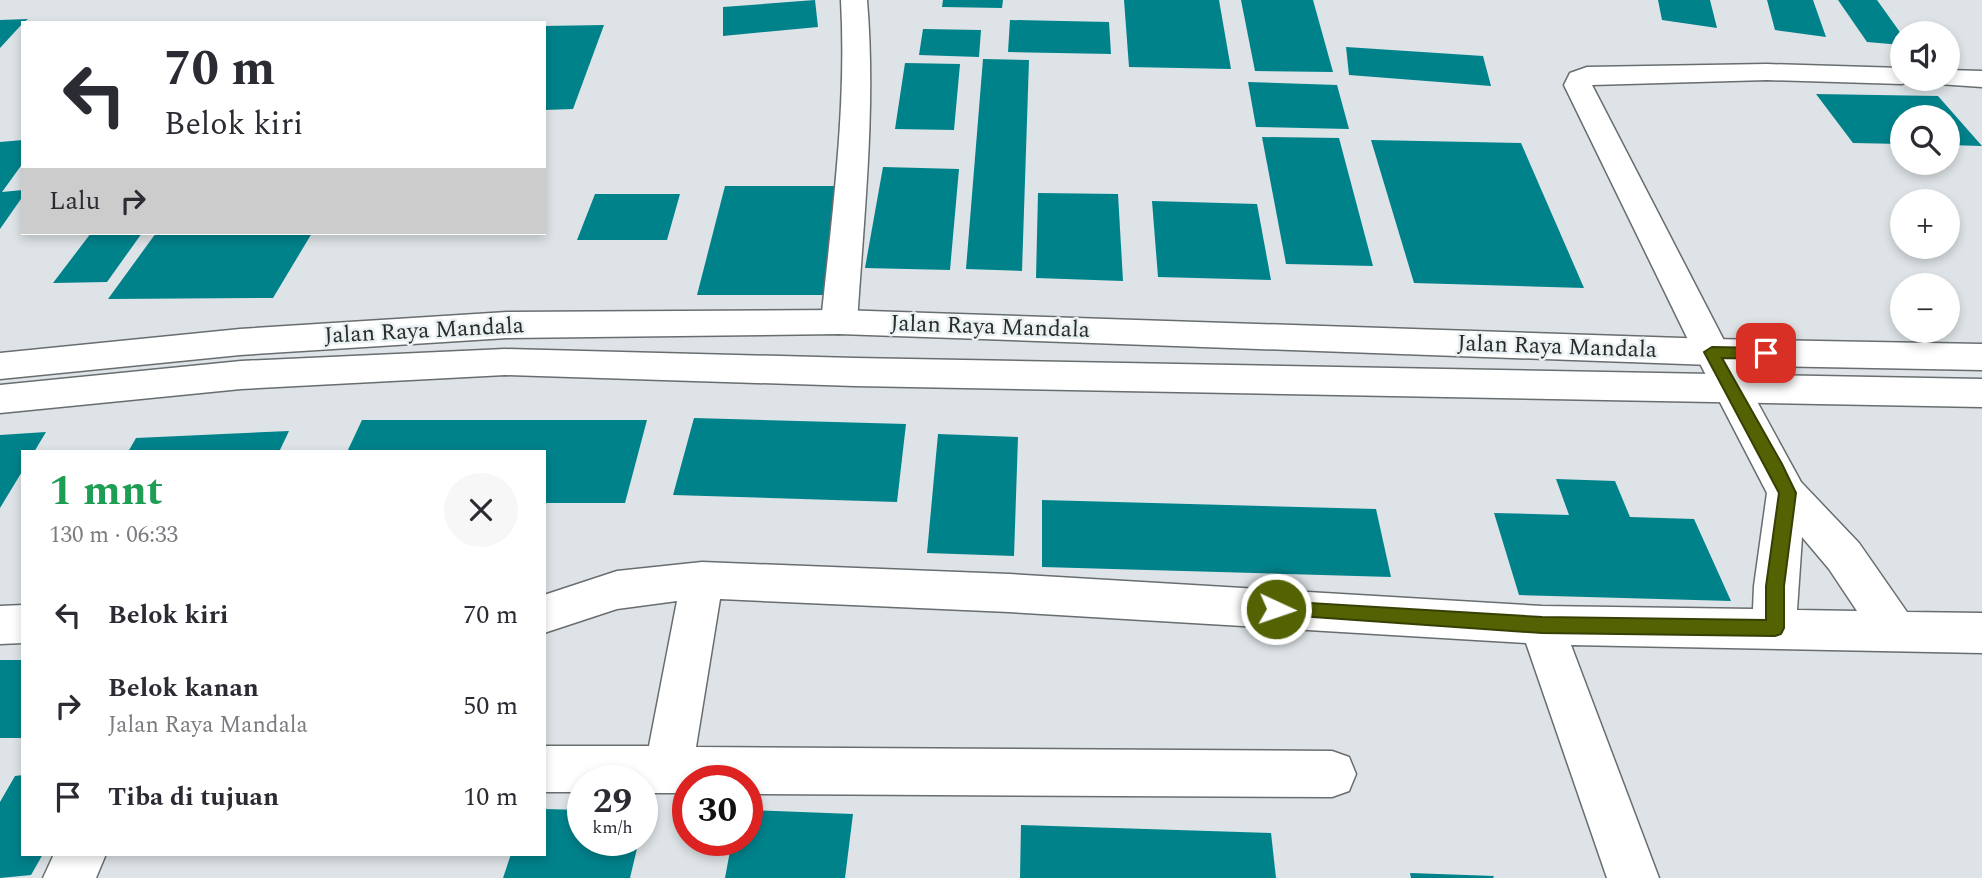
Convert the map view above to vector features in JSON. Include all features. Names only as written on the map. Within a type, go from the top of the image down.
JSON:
[{"type":"main road","points":[[839,322],[859,59],[854,0]]},
{"type":"main road","points":[[1890,76],[1767,72],[1587,75],[1580,79],[1578,85],[1712,352],[1787,493],[1844,556],[1896,632]]},
{"type":"main road","points":[[1960,78],[1982,79]]},
{"type":"main road","name":"Jalan Raya Mandala","points":[[0,366],[240,342],[507,325],[839,322],[1712,352],[1982,357]]},
{"type":"main road","points":[[1120,332],[1128,377]]},
{"type":"main road","name":"Jalan Raya Mandala","points":[[0,400],[241,375],[505,362],[855,372],[1982,393]]},
{"type":"main road","points":[[1775,628],[1775,586],[1787,493]]},
{"type":"main road","points":[[546,613],[617,590],[702,580],[1023,593],[1542,625],[1982,633]]},
{"type":"main road","points":[[668,770],[702,580]]},
{"type":"main road","points":[[0,625],[21,624]]},
{"type":"main road","points":[[1542,625],[1633,878]]},
{"type":"main road","points":[[546,769],[1332,774]]},
{"type":"main road","points":[[69,878],[80,856]]},
{"type":"building","points":[[815,0],[818,27],[723,36],[723,7]]},
{"type":"building","points":[[943,0],[1003,0],[1002,8],[942,7]]},
{"type":"building","points":[[1124,0],[1219,0],[1231,69],[1129,67]]},
{"type":"building","points":[[1241,0],[1313,0],[1333,72],[1255,71]]},
{"type":"building","points":[[1658,0],[1710,0],[1717,28],[1662,20]]},
{"type":"building","points":[[1767,0],[1813,0],[1826,37],[1775,30]]},
{"type":"building","points":[[1838,0],[1877,0],[1892,21],[1890,44],[1867,42]]},
{"type":"building","points":[[28,19],[21,21],[21,25],[0,48],[0,20]]},
{"type":"building","points":[[1010,20],[1109,22],[1111,54],[1008,52]]},
{"type":"building","points":[[604,25],[573,109],[546,110],[546,26]]},
{"type":"building","points":[[923,29],[981,30],[979,57],[919,55]]},
{"type":"building","points":[[1346,47],[1483,56],[1491,86],[1349,75]]},
{"type":"building","points":[[983,59],[1029,60],[1022,271],[966,269]]},
{"type":"building","points":[[905,63],[960,64],[954,130],[895,129]]},
{"type":"building","points":[[1248,82],[1337,85],[1349,129],[1256,127]]},
{"type":"building","points":[[1816,94],[1938,96],[1946,105],[1890,105],[1890,144],[1853,143]]},
{"type":"building","points":[[1960,121],[1982,146],[1960,145]]},
{"type":"building","points":[[1262,137],[1339,138],[1373,266],[1286,264]]},
{"type":"building","points":[[21,140],[21,166],[2,192],[21,190],[21,199],[0,229],[0,142]]},
{"type":"building","points":[[1371,140],[1521,143],[1584,288],[1414,283]]},
{"type":"building","points":[[883,167],[959,169],[950,270],[865,268]]},
{"type":"building","points":[[725,186],[841,186],[826,295],[697,295]]},
{"type":"building","points":[[1038,193],[1118,194],[1123,281],[1036,278]]},
{"type":"building","points":[[595,194],[680,194],[667,240],[577,240]]},
{"type":"building","points":[[1152,201],[1257,204],[1271,280],[1158,277]]},
{"type":"building","points":[[89,235],[141,235],[107,282],[53,283]]},
{"type":"building","points":[[155,235],[311,235],[273,298],[108,299]]},
{"type":"building","points":[[694,418],[906,424],[897,502],[673,495]]},
{"type":"building","points":[[362,420],[647,420],[625,503],[546,503],[546,450],[348,450]]},
{"type":"building","points":[[289,431],[280,450],[129,450],[136,438]]},
{"type":"building","points":[[46,432],[35,450],[21,450],[21,473],[0,508],[0,435]]},
{"type":"building","points":[[938,434],[1018,437],[1014,556],[927,553]]},
{"type":"building","points":[[1556,479],[1615,481],[1630,517],[1694,519],[1731,601],[1519,595],[1494,513],[1569,515]]},
{"type":"building","points":[[1042,500],[1376,509],[1391,577],[1042,567]]},
{"type":"building","points":[[0,660],[21,660],[21,738],[0,738]]},
{"type":"building","points":[[21,775],[21,856],[42,856],[31,875],[0,878],[0,802],[15,776]]},
{"type":"building","points":[[546,809],[567,810],[567,856],[635,856],[630,878],[503,878],[510,856],[546,856]]},
{"type":"building","points":[[763,811],[853,814],[845,878],[725,878],[729,856],[763,856]]},
{"type":"building","points":[[1021,825],[1271,833],[1276,878],[1020,878]]},
{"type":"building","points":[[1410,873],[1494,876],[1411,878]]},
{"type":"route","points":[[1276,609],[1542,625],[1775,628],[1775,586],[1787,493],[1777,469],[1712,352],[1766,353]]}]
